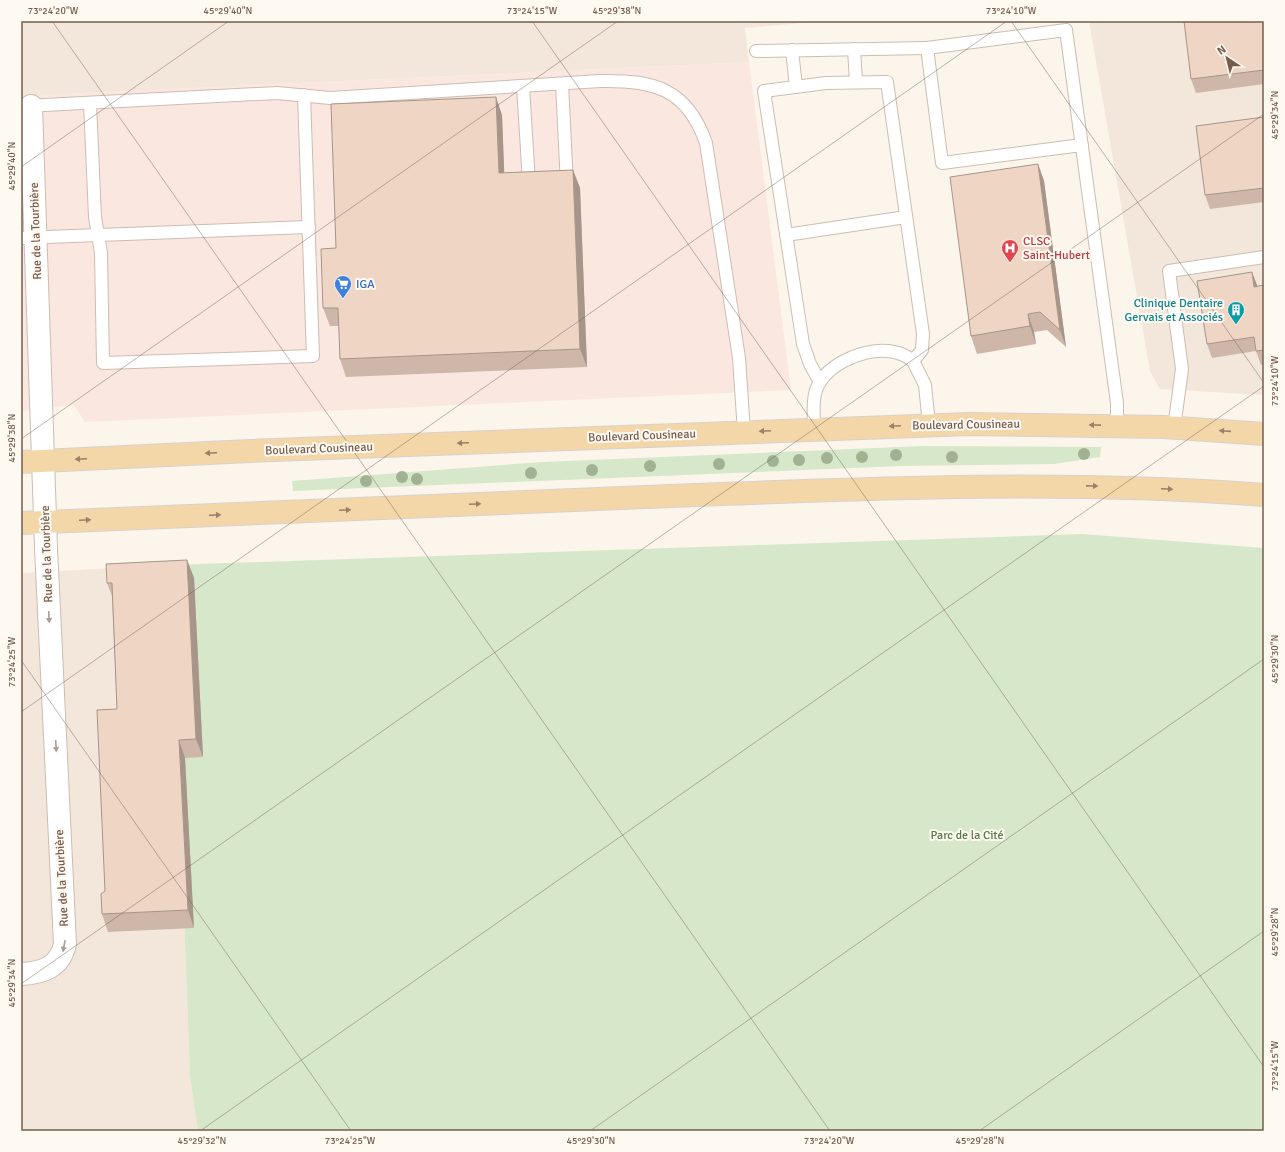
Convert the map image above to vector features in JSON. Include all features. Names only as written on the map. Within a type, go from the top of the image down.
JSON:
[{"type":"main road","name":"Boulevard Cousineau","points":[[21,462],[929,425],[1117,426],[1264,434]]},
{"type":"main road","points":[[21,523],[939,486],[1095,486],[1264,495]]},
{"type":"street","name":"Rue de la Tourbière","points":[[21,974],[39,972],[51,967],[61,957],[65,944],[44,461],[29,237],[26,106]]},
{"type":"lane","points":[[756,51],[927,48],[1066,30],[1117,403],[1117,426]]},
{"type":"lane","points":[[927,48],[942,163],[1082,145]]},
{"type":"lane","points":[[854,49],[856,82]]},
{"type":"lane","points":[[792,50],[796,87]]},
{"type":"lane","points":[[26,106],[276,93],[330,98],[629,80],[650,84],[678,99],[698,123],[708,153],[739,358],[744,432]]},
{"type":"lane","points":[[820,382],[810,364],[803,344],[764,90],[826,83],[887,82],[922,334],[922,350],[913,361]]},
{"type":"lane","points":[[562,84],[568,188]]},
{"type":"lane","points":[[523,86],[529,182]]},
{"type":"lane","points":[[90,103],[95,217],[101,253],[103,363],[313,356],[304,95]]},
{"type":"lane","points":[[786,235],[906,217]]},
{"type":"lane","points":[[29,237],[309,227]]},
{"type":"lane","points":[[1174,428],[1182,369],[1169,271],[1264,257]]},
{"type":"lane","points":[[814,430],[814,397],[820,382],[838,364],[849,358],[864,353],[894,352],[913,361],[925,385],[929,425]]},
{"type":"shaded area","points":[[21,21],[823,21],[745,28],[749,62],[21,96]]},
{"type":"shaded area","points":[[1089,21],[1264,21],[1264,395],[1160,389],[1150,371]]},
{"type":"shaded area","points":[[749,62],[791,390],[85,422],[74,405],[21,411],[21,96]]},
{"type":"shaded area","points":[[171,565],[190,1077],[198,1131],[21,1131],[21,573]]},
{"type":"green space","points":[[923,446],[1101,447],[1100,457],[1054,464],[901,466],[293,491],[292,481],[542,462]]},
{"type":"green space","name":"Parc de la Cité","points":[[1082,534],[1264,548],[1264,1131],[198,1131],[190,1077],[171,565]]},
{"type":"building","points":[[1184,21],[1264,21],[1264,70],[1191,79]]},
{"type":"building","points":[[496,97],[499,173],[573,170],[580,349],[340,359],[338,308],[323,308],[321,249],[336,248],[331,104]]},
{"type":"building","points":[[1264,117],[1264,188],[1205,195],[1196,126]]},
{"type":"building","name":"CLSC Saint-Hubert","points":[[1038,164],[1060,330],[1040,312],[1028,314],[1030,326],[971,336],[950,177]]},
{"type":"building","name":"Clinique Dentaire Gervais et Associés","points":[[1252,272],[1254,287],[1264,285],[1264,350],[1256,351],[1254,337],[1207,344],[1197,281]]},
{"type":"building","points":[[187,560],[196,739],[179,740],[188,910],[102,914],[101,894],[105,891],[97,710],[117,709],[112,583],[107,583],[106,564]]},
{"type":"place","name":"CLSC Saint-Hubert","points":[[1010,263]]},
{"type":"place","name":"IGA","points":[[343,299]]},
{"type":"place","name":"Clinique Dentaire Gervais et Associés","points":[[1236,325]]}]
